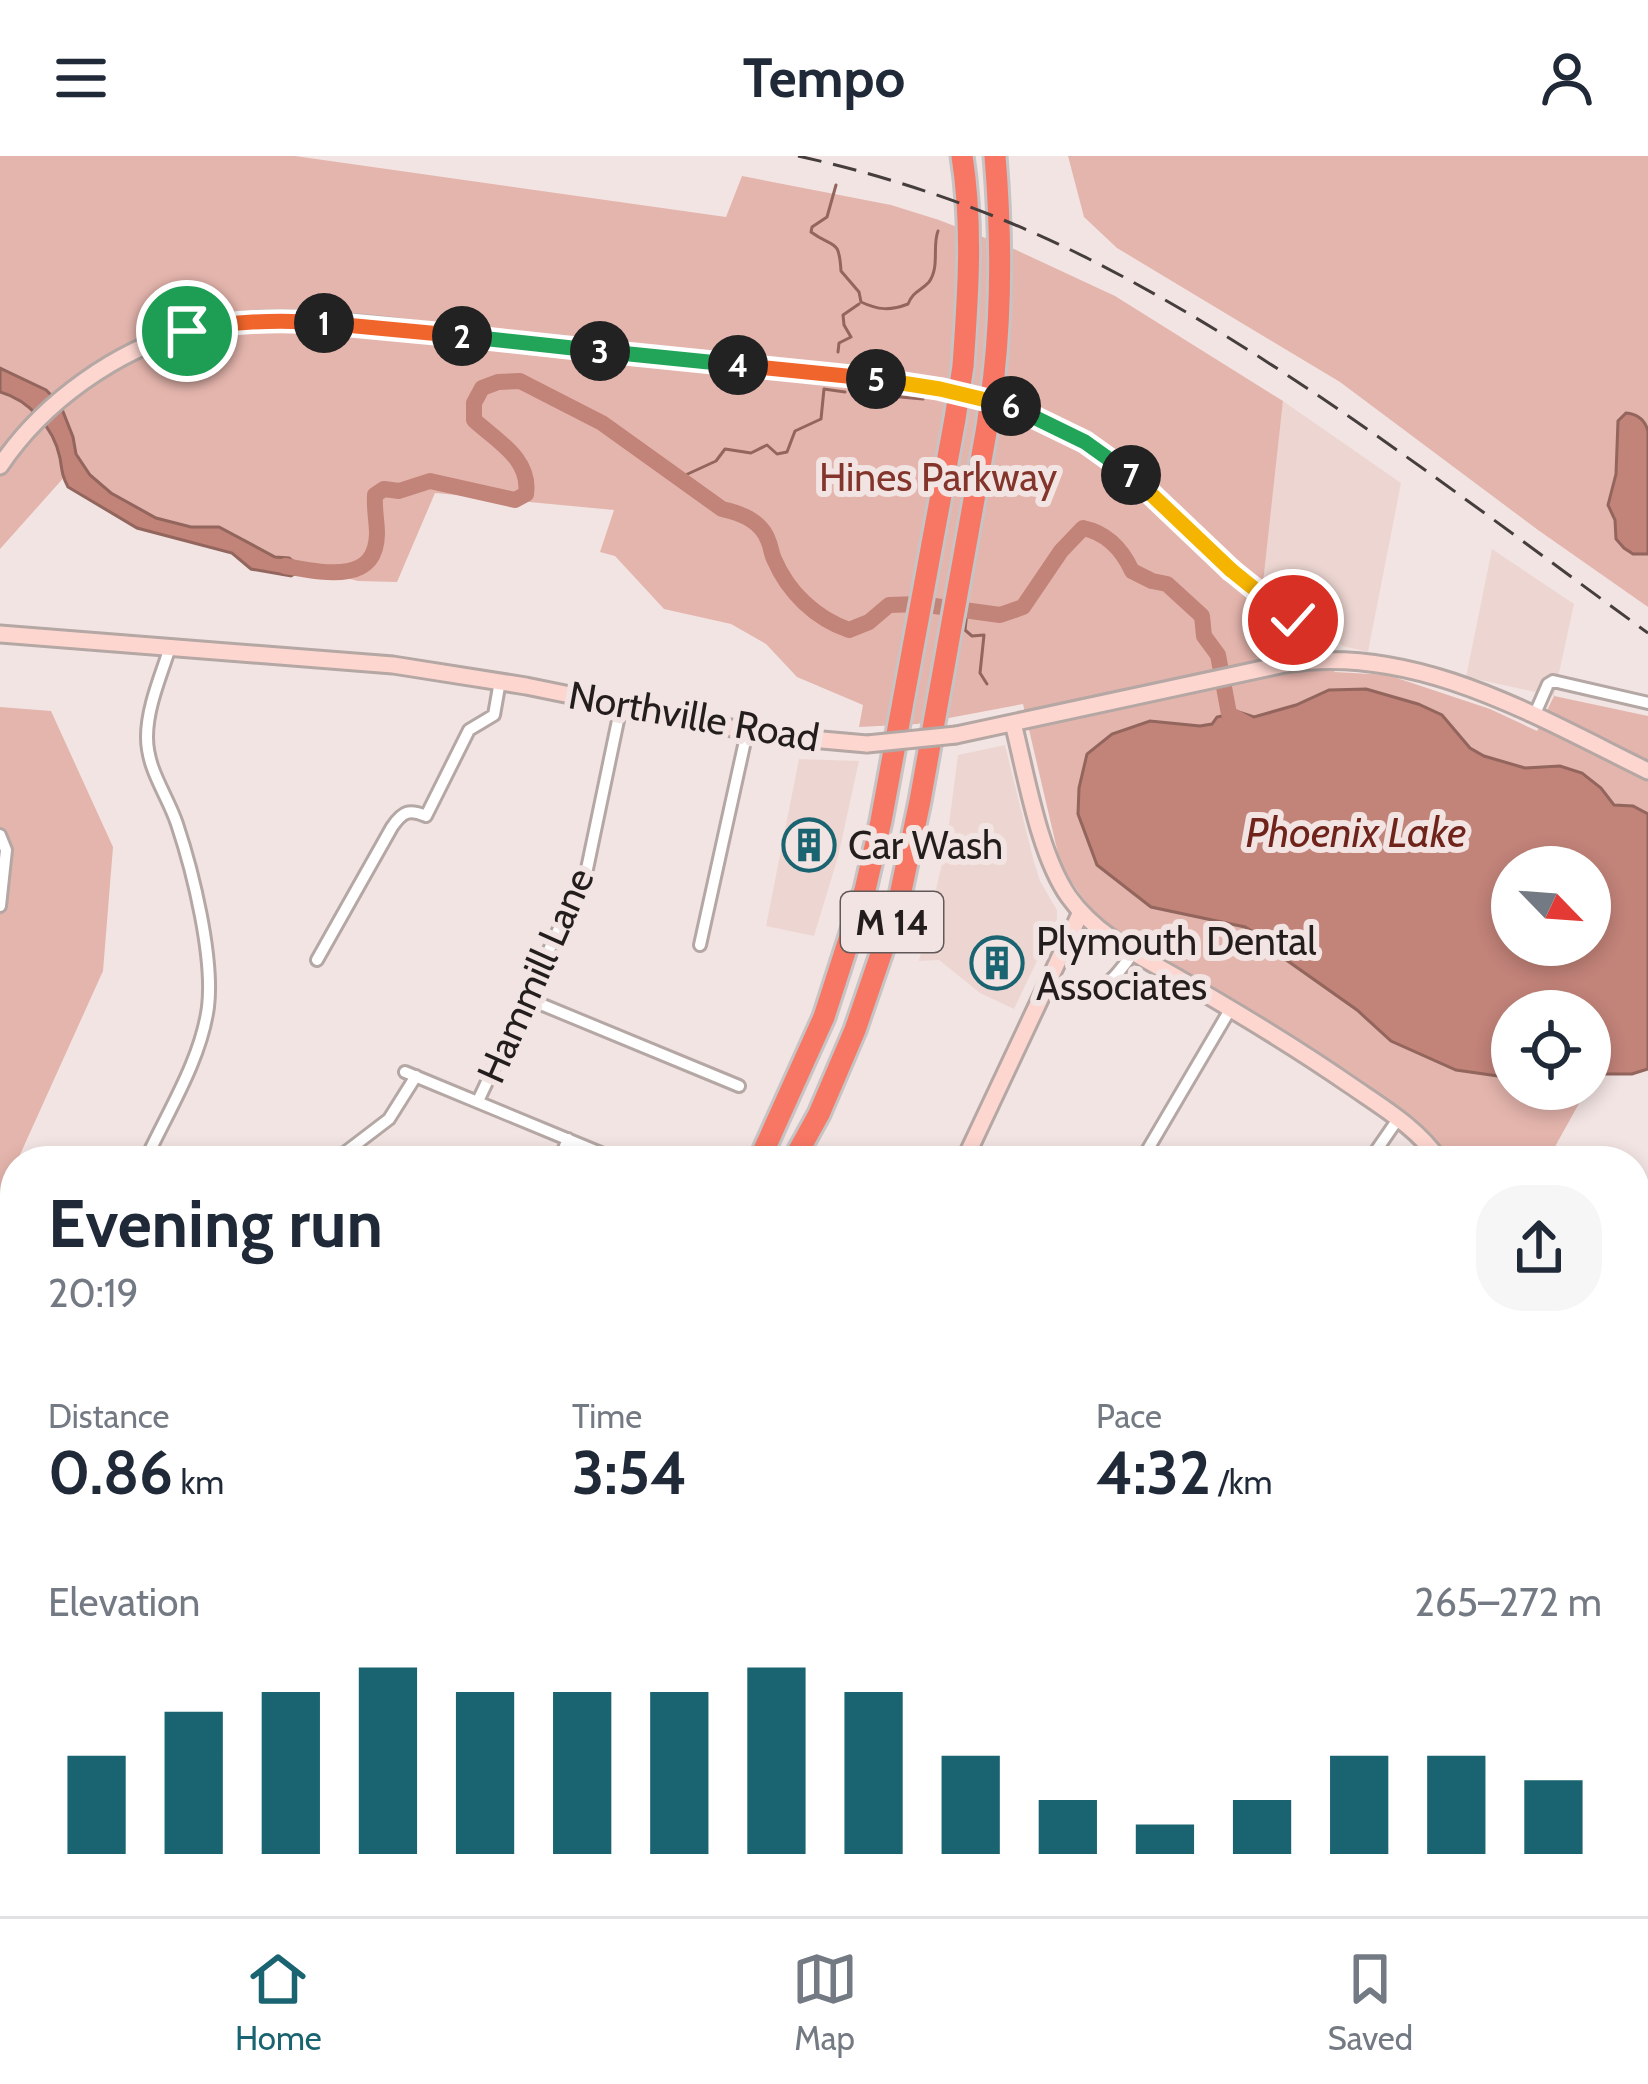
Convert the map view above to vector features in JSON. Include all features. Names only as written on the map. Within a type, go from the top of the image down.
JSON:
[{"type":"highway","name":"M 14","points":[[766,1146],[824,1017],[850,943],[881,821],[963,366],[968,219],[962,156]]},
{"type":"highway","name":"M 14","points":[[801,1146],[855,1030],[898,904],[920,801],[994,374],[1000,231],[994,156]]},
{"type":"street","points":[[0,466],[60,400],[108,366],[174,335],[215,325],[277,320],[872,378],[1022,410],[1074,435],[1140,482],[1229,569],[1293,620],[1326,658]]},
{"type":"street","name":"Northville Road","points":[[0,634],[393,665],[500,681],[747,732],[867,744],[956,735],[1326,658],[1393,665],[1468,688],[1648,771]]},
{"type":"street","points":[[152,1146],[188,1069],[208,1003],[208,965],[196,900],[176,823],[148,753],[149,720],[170,647]]},
{"type":"street","points":[[317,960],[392,826],[406,811],[426,816],[469,730],[494,715],[500,681]]},
{"type":"street","points":[[1534,716],[1553,681],[1648,704]]},
{"type":"street","name":"Hammill Lane","points":[[354,1146],[389,1119],[410,1074],[478,1101],[587,868],[621,706]]},
{"type":"street","points":[[1013,723],[1048,855],[1060,884],[1081,912],[1133,953],[1231,1007],[1398,1119],[1429,1146]]},
{"type":"street","points":[[700,945],[747,732]]},
{"type":"street","points":[[0,835],[6,850],[0,906]]},
{"type":"street","points":[[971,1146],[1081,912]]},
{"type":"street","points":[[1048,982],[1071,992],[1095,990],[1133,953]]},
{"type":"street","points":[[526,998],[739,1086]]},
{"type":"street","points":[[1150,1146],[1231,1007]]},
{"type":"street","points":[[478,1101],[585,1146]]},
{"type":"street","points":[[1379,1146],[1398,1119]]},
{"type":"street","points":[[565,1146],[568,1139]]},
{"type":"shaded area","points":[[1283,401],[1401,483],[1368,652],[1343,646],[1262,586]]},
{"type":"shaded area","points":[[1492,549],[1574,604],[1554,696],[1466,677]]},
{"type":"shaded area","points":[[1005,745],[1034,862],[1057,910],[1014,1009],[980,993],[939,960],[919,961],[946,847],[958,755]]},
{"type":"shaded area","points":[[799,759],[859,761],[814,936],[766,926]]},
{"type":"green space","name":"Hines Parkway","points":[[0,156],[295,156],[726,217],[742,176],[891,205],[939,220],[1115,296],[1283,401],[1260,610],[1335,672],[1388,675],[1490,709],[1537,731],[1554,696],[1648,716],[1648,1069],[1611,1074],[1611,990],[1491,990],[1491,1110],[1575,1110],[1555,1146],[1437,1146],[1118,935],[1101,918],[1060,862],[1023,704],[917,724],[859,727],[863,705],[797,677],[766,644],[731,624],[664,609],[615,556],[600,552],[614,510],[435,493],[397,582],[358,581],[125,522],[67,474],[0,549]]},
{"type":"green space","points":[[1068,156],[1648,156],[1648,607],[1340,382],[1117,248],[1084,217]]},
{"type":"green space","points":[[0,707],[51,711],[113,847],[103,971],[24,1146],[0,1146]]},
{"type":"water","points":[[0,368],[46,390],[60,404],[76,454],[90,475],[111,493],[156,518],[191,527],[219,527],[303,569],[291,576],[251,569],[232,553],[137,528],[68,487],[46,426],[21,401],[0,392]]},
{"type":"water","points":[[1626,413],[1640,418],[1648,431],[1648,554],[1633,554],[1616,539],[1608,505],[1616,474],[1618,421]]},
{"type":"water","name":"Phoenix Lake","points":[[1366,689],[1418,704],[1442,715],[1470,748],[1484,756],[1525,768],[1560,766],[1582,773],[1614,805],[1633,806],[1648,814],[1648,1069],[1611,1074],[1611,990],[1491,990],[1491,1075],[1456,1070],[1391,1041],[1245,927],[1151,907],[1097,865],[1078,814],[1087,754],[1112,734],[1150,721],[1200,726],[1239,712],[1254,717],[1329,690]]},
{"type":"waterway","points":[[836,185],[827,217],[811,232],[837,248],[841,271],[859,292],[861,302],[884,309],[908,304],[932,276],[938,231]]},
{"type":"waterway","points":[[838,352],[839,343],[851,337],[843,315],[859,304]]},
{"type":"waterway","points":[[285,566],[344,572],[367,562],[377,534],[375,495],[384,489],[399,491],[430,481],[515,500],[526,494],[518,461],[474,420],[474,403],[482,388],[520,381],[602,423],[722,509],[755,523],[765,533],[795,593],[814,611],[849,630],[869,622],[889,605],[920,604],[1000,615],[1023,607],[1061,551],[1083,528],[1099,534],[1118,549],[1132,571],[1167,584],[1202,616],[1204,636],[1218,655],[1229,714],[1247,724]]},
{"type":"waterway","points":[[679,478],[716,461],[725,449],[751,453],[767,445],[777,454],[787,452],[795,431],[821,419],[824,389],[845,392]]},
{"type":"waterway","points":[[855,393],[923,399]]},
{"type":"waterway","points":[[967,611],[965,630],[972,636],[984,635],[980,673],[987,684]]},
{"type":"railway","points":[[798,156],[910,186],[983,212],[1054,242],[1162,298],[1375,435],[1648,633]]},
{"type":"place","name":"Car Wash","points":[[809,845]]},
{"type":"place","name":"Plymouth Dental Associates","points":[[997,963]]},
{"type":"route","points":[[187,331],[244,321],[291,320],[405,330],[891,380],[1009,406],[1062,429],[1112,459],[1229,569],[1293,620]]}]
